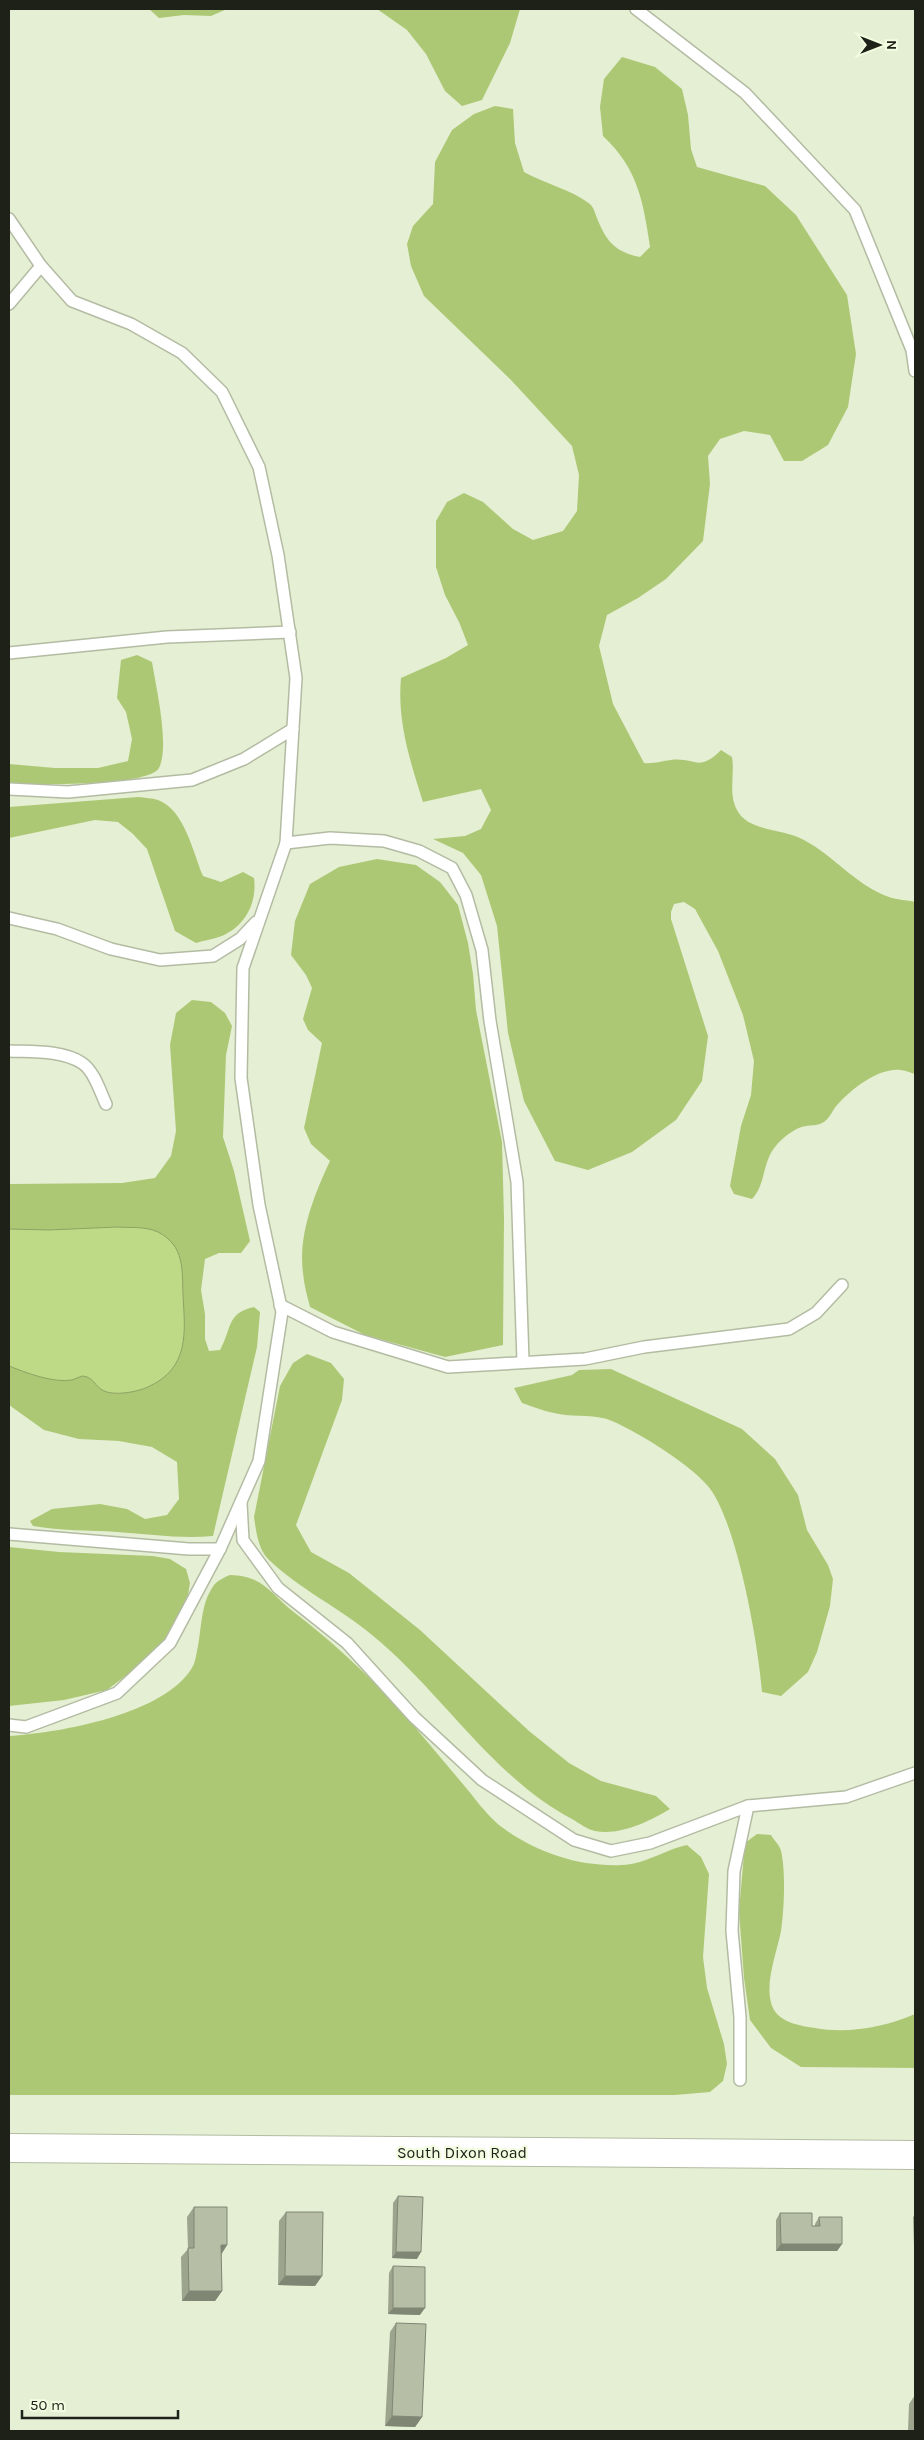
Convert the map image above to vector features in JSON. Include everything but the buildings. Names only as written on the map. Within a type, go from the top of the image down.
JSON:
[{"type":"main road","name":"South Dixon Road","points":[[9,2148],[915,2155]]},
{"type":"lane","points":[[636,9],[745,92],[855,210],[912,350],[915,371]]},
{"type":"lane","points":[[9,219],[41,266],[72,301],[131,324],[182,353],[222,392],[259,467],[278,555],[296,678],[286,842],[243,968],[241,1078],[259,1205],[282,1312],[259,1461],[220,1549],[170,1643],[117,1693],[26,1727],[9,1725]]},
{"type":"lane","points":[[9,304],[41,266]]},
{"type":"lane","points":[[9,653],[166,637],[290,632]]},
{"type":"lane","points":[[9,789],[68,792],[192,780],[244,759],[293,729]]},
{"type":"lane","points":[[286,842],[330,838],[384,841],[419,851],[452,868],[466,895],[482,950],[490,1021],[517,1182],[523,1361]]},
{"type":"lane","points":[[9,918],[57,929],[111,949],[160,960],[213,956],[240,939],[260,918]]},
{"type":"lane","points":[[9,1050],[56,1054],[83,1063],[96,1080],[106,1104]]},
{"type":"lane","points":[[280,1305],[333,1332],[448,1367],[523,1361],[585,1359],[644,1347],[789,1329],[816,1313],[842,1286]]},
{"type":"lane","points":[[241,1502],[243,1540],[278,1588],[347,1643],[414,1717],[482,1780],[574,1840],[611,1851],[650,1843],[748,1806],[846,1797],[915,1773]]},
{"type":"lane","points":[[9,1534],[189,1549],[220,1549]]},
{"type":"lane","points":[[740,2080],[740,2017],[732,1931],[734,1872],[748,1806]]},
{"type":"shaded area","points":[[149,9],[227,9],[211,16],[184,15],[159,18]]},
{"type":"shaded area","points":[[377,9],[520,9],[510,43],[482,100],[462,106],[445,91],[426,54],[407,30]]},
{"type":"shaded area","points":[[622,57],[655,67],[682,89],[688,115],[691,149],[697,167],[765,186],[796,215],[847,295],[856,354],[848,407],[828,445],[802,461],[784,461],[770,435],[744,431],[720,439],[708,456],[710,484],[703,541],[666,579],[638,598],[607,615],[599,646],[613,704],[644,763],[671,760],[702,762],[707,761],[721,750],[732,757],[734,804],[742,817],[757,826],[786,833],[804,840],[877,892],[892,898],[915,902],[915,1074],[902,1070],[892,1070],[874,1076],[844,1098],[824,1122],[802,1127],[789,1134],[771,1153],[760,1187],[752,1199],[734,1194],[730,1186],[741,1126],[751,1095],[754,1061],[743,1015],[718,951],[695,909],[684,902],[674,904],[671,919],[708,1036],[702,1081],[676,1120],[632,1152],[588,1170],[555,1161],[524,1101],[508,1033],[497,926],[481,875],[463,853],[433,839],[465,836],[481,829],[491,810],[481,789],[423,802],[409,756],[401,710],[401,678],[446,658],[468,645],[445,595],[436,567],[436,521],[447,502],[464,493],[483,502],[513,529],[533,540],[563,531],[577,511],[579,475],[572,446],[511,380],[424,296],[411,266],[407,244],[413,226],[433,204],[435,162],[452,130],[474,114],[495,106],[513,109],[515,143],[524,172],[574,194],[590,204],[600,226],[612,244],[624,252],[640,257],[650,247],[641,200],[631,173],[624,161],[603,136],[600,107],[604,79]]},
{"type":"shaded area","points":[[137,655],[152,662],[163,731],[162,758],[159,768],[150,774],[134,779],[64,784],[9,784],[9,764],[55,768],[98,768],[128,761],[132,739],[126,712],[117,698],[121,660]]},
{"type":"shaded area","points":[[138,797],[158,800],[175,813],[187,833],[203,876],[221,882],[243,872],[254,878],[255,887],[252,903],[240,924],[226,934],[196,943],[175,931],[147,849],[118,822],[95,820],[9,838],[9,807]]},
{"type":"shaded area","points":[[377,859],[416,865],[440,882],[458,905],[468,943],[476,1010],[502,1142],[504,1218],[503,1345],[445,1357],[365,1335],[310,1307],[303,1277],[302,1259],[305,1230],[313,1201],[330,1161],[311,1144],[304,1128],[322,1043],[308,1030],[303,1019],[312,988],[306,975],[291,955],[295,921],[310,884],[339,867]]},
{"type":"shaded area","points":[[192,1000],[211,1002],[225,1013],[232,1026],[226,1055],[223,1137],[234,1171],[250,1241],[241,1253],[219,1253],[205,1259],[201,1290],[205,1314],[205,1339],[209,1351],[220,1350],[231,1323],[239,1313],[254,1307],[260,1312],[257,1347],[213,1536],[177,1537],[64,1530],[33,1526],[30,1521],[52,1509],[100,1504],[127,1509],[145,1519],[167,1515],[179,1499],[177,1462],[152,1447],[119,1441],[79,1439],[44,1430],[9,1405],[9,1184],[122,1183],[155,1178],[171,1156],[176,1131],[170,1045],[176,1013]]},
{"type":"shaded area","points":[[117,1227],[153,1230],[167,1238],[178,1251],[182,1268],[184,1335],[178,1359],[171,1370],[162,1379],[148,1387],[132,1392],[114,1393],[104,1391],[86,1376],[72,1380],[56,1380],[40,1377],[9,1366],[9,1229],[49,1230]]},
{"type":"shaded area","points":[[307,1354],[331,1363],[344,1379],[342,1400],[296,1525],[311,1552],[349,1573],[420,1630],[529,1731],[569,1763],[601,1781],[656,1796],[670,1809],[624,1829],[605,1832],[586,1828],[543,1801],[516,1780],[421,1682],[372,1635],[293,1580],[268,1559],[258,1539],[254,1517],[280,1386],[293,1363]]},
{"type":"shaded area","points":[[611,1369],[742,1429],[775,1459],[798,1495],[807,1530],[828,1565],[833,1579],[830,1606],[817,1652],[808,1672],[781,1696],[762,1692],[751,1617],[738,1558],[721,1508],[711,1490],[680,1461],[623,1426],[593,1416],[554,1413],[522,1403],[514,1388],[572,1375],[579,1370]]},
{"type":"shaded area","points":[[9,1547],[59,1552],[153,1556],[170,1559],[186,1569],[190,1583],[188,1595],[168,1638],[107,1690],[64,1700],[9,1706]]},
{"type":"shaded area","points":[[230,1575],[251,1579],[266,1587],[370,1678],[393,1702],[489,1815],[513,1835],[557,1856],[606,1865],[631,1864],[687,1845],[701,1857],[709,1874],[703,1957],[707,1988],[724,2044],[727,2064],[723,2081],[710,2092],[675,2095],[9,2095],[9,1736],[55,1731],[110,1718],[160,1697],[180,1683],[194,1663],[202,1617],[209,1592],[217,1582]]},
{"type":"shaded area","points":[[757,1834],[771,1835],[780,1849],[784,1869],[781,1931],[769,1991],[774,2010],[782,2018],[792,2023],[828,2030],[853,2030],[879,2026],[915,2014],[915,2068],[801,2067],[771,2048],[750,2020],[744,1978],[739,1911],[745,1843]]}]
